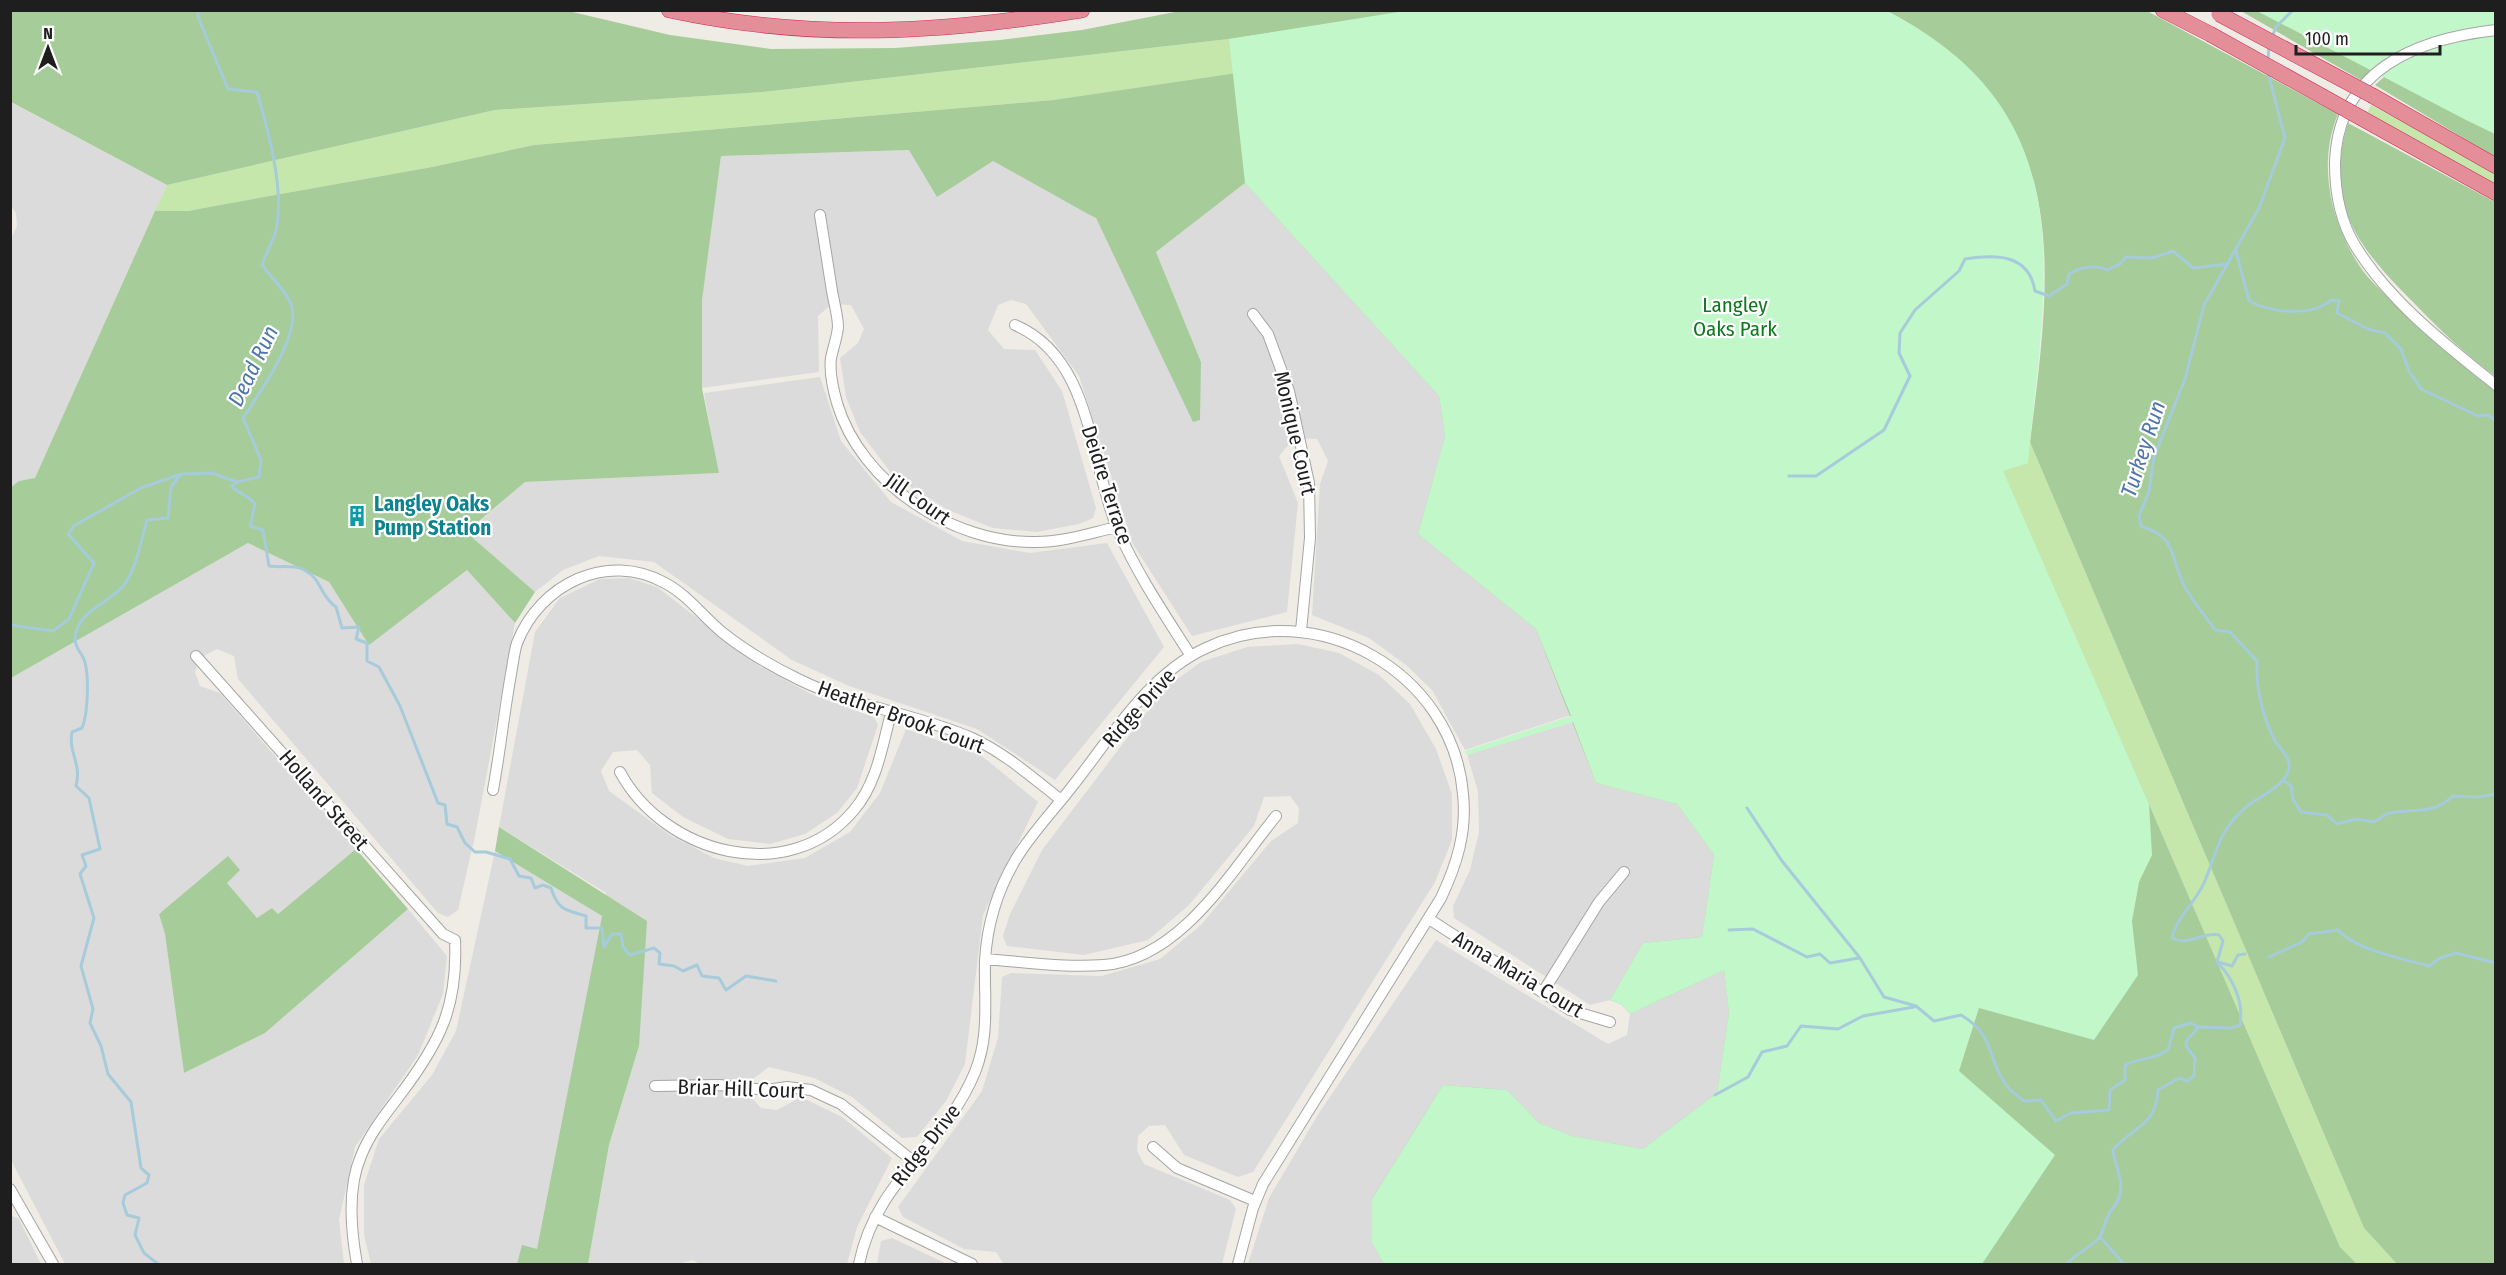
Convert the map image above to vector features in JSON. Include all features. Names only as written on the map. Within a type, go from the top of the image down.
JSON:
[{"type":"highway","points":[[669,10],[726,21],[848,32],[908,32],[987,26],[1082,10]]},
{"type":"highway","points":[[2163,10],[2496,193]]},
{"type":"highway","points":[[2216,12],[2373,96],[2496,166]]},
{"type":"street","points":[[2496,30],[2451,37],[2411,50],[2380,69],[2367,81],[2350,103],[2341,126],[2336,151],[2335,179],[2346,227],[2372,270],[2425,325],[2496,385]]},
{"type":"street","name":"Jill Court","points":[[820,215],[838,327],[830,372],[844,421],[861,450],[879,473],[932,514],[969,531],[991,537],[1015,542],[1055,541],[1116,527]]},
{"type":"street","name":"Monique Court","points":[[1253,314],[1268,334],[1289,391],[1309,483],[1310,538],[1301,631]]},
{"type":"street","name":"Deidre Terrace","points":[[1015,325],[1045,344],[1064,368],[1078,397],[1116,527],[1151,594],[1191,656]]},
{"type":"street","name":"Heather Brook Court","points":[[493,790],[517,643],[543,602],[563,585],[592,572],[622,571],[650,576],[672,587],[724,634],[776,668],[829,694],[981,743],[1026,772],[1061,800]]},
{"type":"street","name":"Ridge Drive","points":[[859,1264],[875,1217],[892,1188],[953,1111],[975,1071],[985,1032],[985,959],[991,917],[1007,875],[1018,855],[1150,689],[1191,656],[1226,639],[1245,634],[1265,631],[1301,631],[1348,643],[1382,660],[1414,687],[1428,704],[1450,741],[1463,789],[1462,835],[1452,874],[1429,919],[1292,1136],[1255,1201],[1238,1264]]},
{"type":"street","name":"Holland Street","points":[[196,656],[443,934],[455,940],[457,971],[441,1031],[421,1067],[375,1128],[357,1166],[353,1191],[353,1228],[357,1264]]},
{"type":"street","points":[[621,772],[628,786],[648,810],[710,847],[750,855],[780,853],[822,838],[855,809],[872,780],[891,713]]},
{"type":"street","points":[[985,959],[1105,965],[1144,954],[1167,941],[1192,920],[1276,816]]},
{"type":"street","points":[[1543,992],[1599,902],[1624,872]]},
{"type":"street","name":"Anna Maria Court","points":[[1429,919],[1570,1010],[1610,1022]]},
{"type":"street","name":"Briar Hill Court","points":[[655,1086],[719,1085],[767,1090],[787,1087],[811,1090],[841,1104],[913,1161]]},
{"type":"street","points":[[1154,1147],[1177,1168],[1255,1201]]},
{"type":"street","points":[[12,1194],[53,1264]]},
{"type":"street","points":[[875,1217],[972,1264]]},
{"type":"shaded area","points":[[10,102],[167,185],[35,479],[19,481],[11,488],[10,241],[17,226],[16,213],[11,206]]},
{"type":"shaded area","points":[[910,150],[993,161],[1096,218],[1194,421],[1201,362],[1156,252],[1245,183],[1439,396],[1445,436],[1418,534],[1536,629],[1571,715],[1465,750],[1432,690],[1406,665],[1369,638],[1312,615],[1320,484],[1328,461],[1317,439],[1294,438],[1279,456],[1298,503],[1287,612],[1192,636],[1133,544],[1079,376],[1026,304],[1011,300],[998,305],[988,330],[1004,349],[1035,350],[1062,391],[1096,508],[1093,518],[1079,524],[1037,532],[993,528],[948,510],[894,477],[860,432],[846,397],[840,358],[858,343],[864,329],[851,305],[832,304],[818,316],[819,372],[702,388],[701,302],[721,156]]},
{"type":"shaded area","points":[[820,377],[841,441],[891,502],[962,541],[1030,553],[1107,543],[1164,647],[1055,780],[977,729],[849,686],[792,660],[654,562],[599,556],[563,570],[535,592],[466,533],[525,482],[718,473],[704,393]]},
{"type":"shaded area","points":[[248,543],[329,582],[369,644],[467,570],[515,623],[475,836],[458,910],[448,917],[438,913],[238,679],[234,656],[217,649],[200,658],[195,672],[200,686],[220,693],[356,849],[278,914],[272,908],[258,919],[227,883],[159,913],[165,934],[184,1073],[265,1033],[408,909],[447,956],[443,994],[418,1055],[355,1147],[339,1220],[344,1264],[65,1264],[11,1160],[11,678]]},
{"type":"shaded area","points":[[629,578],[657,587],[761,667],[813,695],[874,717],[878,725],[857,788],[837,813],[805,834],[770,844],[728,839],[683,817],[652,793],[650,765],[637,750],[613,752],[601,771],[609,791],[670,835],[714,858],[748,866],[805,858],[850,832],[880,793],[906,729],[982,756],[1038,802],[983,915],[965,1064],[946,1101],[917,1137],[902,1138],[852,1097],[814,1078],[769,1067],[750,1081],[750,1096],[761,1108],[777,1110],[801,1097],[842,1117],[892,1158],[857,1227],[847,1264],[700,1264],[693,1260],[677,1264],[588,1264],[609,1145],[639,1046],[606,893],[499,827],[535,632],[560,598],[600,579]]},
{"type":"shaded area","points":[[1298,644],[1339,653],[1379,675],[1410,704],[1436,749],[1452,794],[1452,840],[1435,882],[1253,1172],[1238,1177],[1184,1155],[1165,1125],[1149,1126],[1138,1136],[1137,1151],[1144,1164],[1230,1200],[1236,1209],[1222,1264],[1004,1264],[996,1252],[964,1249],[903,1217],[898,1207],[982,1091],[998,1038],[1002,977],[1011,973],[1102,976],[1160,959],[1201,925],[1271,841],[1298,823],[1299,808],[1290,796],[1264,797],[1254,826],[1189,905],[1148,940],[1084,955],[1007,946],[1003,936],[1010,914],[1042,850],[1166,687],[1201,662],[1247,647]]},
{"type":"shaded area","points":[[1573,722],[1596,783],[1677,804],[1714,855],[1702,938],[1643,943],[1610,1000],[1590,1005],[1454,918],[1453,906],[1470,870],[1479,832],[1478,792],[1467,754]]},
{"type":"shaded area","points":[[495,851],[602,916],[535,1264],[371,1264],[364,1235],[364,1185],[379,1139],[432,1075],[456,1031]]},
{"type":"shaded area","points":[[1436,940],[1608,1044],[1627,1035],[1630,1014],[1724,970],[1729,1013],[1717,1093],[1643,1149],[1572,1136],[1539,1123],[1507,1090],[1372,1243],[1384,1264],[1248,1264],[1269,1198],[1319,1113]]},
{"type":"shaded area","points":[[10,1215],[19,1219],[41,1264],[11,1264]]},
{"type":"shaded area","points":[[892,1238],[947,1264],[877,1264],[881,1241]]},
{"type":"green space","points":[[564,10],[670,35],[771,49],[895,48],[1000,40],[1082,30],[1180,11],[1411,11],[1229,39],[763,92],[495,110],[167,185],[11,102],[10,11]]},
{"type":"green space","name":"Langley Oaks Park","points":[[1411,10],[1887,11],[1951,52],[1996,99],[2024,150],[2039,206],[2044,265],[2041,328],[2028,463],[2003,471],[2149,804],[2152,855],[2139,882],[2132,921],[2138,975],[2094,1040],[1979,1008],[1959,1071],[2055,1155],[1982,1264],[1384,1264],[1372,1243],[1372,1199],[1443,1085],[1507,1090],[1539,1123],[1572,1136],[1643,1149],[1717,1093],[1729,1013],[1724,970],[1630,1014],[1621,1004],[1610,1000],[1643,943],[1702,937],[1714,855],[1677,804],[1596,783],[1573,722],[1467,755],[1465,751],[1571,716],[1536,629],[1418,534],[1445,436],[1439,396],[1245,183],[1229,39]]},
{"type":"green space","points":[[1411,11],[1887,11],[2030,442],[2364,1228],[2397,1264],[2357,1264],[2340,1247],[2002,471],[1554,26],[1053,100],[534,145],[432,167],[188,211],[155,211],[167,185],[495,110],[763,92],[1229,39]]},
{"type":"green space","points":[[1887,11],[2147,11],[2338,114],[2331,134],[2328,175],[2336,216],[2352,254],[2379,289],[2451,355],[2495,391],[2495,1264],[2397,1264],[2364,1228],[2030,442],[2044,312],[2044,252],[2037,196],[2020,143],[1991,95],[1948,51]]},
{"type":"green space","points":[[2241,11],[2495,11],[2380,61],[2361,80]]},
{"type":"green space","points":[[2257,11],[2495,11],[2495,134],[2466,120]]},
{"type":"green space","name":"Langley Oaks Park","points":[[1554,26],[2002,471],[2340,1247],[2357,1264],[1384,1264],[1372,1243],[1372,1199],[1443,1085],[1507,1090],[1539,1123],[1572,1136],[1643,1149],[1717,1093],[1729,1013],[1724,970],[1630,1014],[1621,1004],[1610,1000],[1643,943],[1702,937],[1714,855],[1677,804],[1596,783],[1536,629],[1418,534],[1445,436],[1439,396],[1245,183],[1156,252],[1201,362],[1200,420],[1193,422],[1096,218],[993,161],[937,197],[909,150],[721,156],[702,300],[702,388],[719,473],[525,482],[466,532],[535,592],[515,623],[467,570],[369,645],[329,582],[248,543],[11,678],[10,488],[19,481],[35,478],[155,211],[188,211],[432,167],[534,145],[1053,100]]},
{"type":"green space","points":[[2495,37],[2495,157],[2375,85],[2393,69]]},
{"type":"green space","points":[[2371,105],[2495,171],[2495,188],[2366,115]]},
{"type":"green space","points":[[2348,123],[2495,202],[2495,376],[2433,323],[2394,283],[2362,243],[2343,201],[2340,178],[2341,152]]},
{"type":"green space","points":[[499,827],[647,921],[639,1046],[609,1145],[588,1264],[517,1264],[522,1245],[537,1249],[602,916],[495,851]]},
{"type":"green space","points":[[356,849],[408,909],[265,1033],[184,1073],[165,934],[159,914],[228,856],[240,870],[227,883],[257,918],[272,908],[278,914]]},
{"type":"waterway","name":"Dead Run","points":[[10,625],[53,631],[69,619],[94,563],[68,534],[75,525],[141,488],[181,474],[212,473],[237,482],[259,477],[261,460],[243,418],[284,350],[293,320],[292,308],[287,296],[262,265],[276,230],[277,179],[257,92],[228,89],[198,17],[198,10]]},
{"type":"waterway","name":"Turkey Run","points":[[2272,37],[2276,27],[2293,10]]},
{"type":"waterway","name":"Turkey Run","points":[[2268,60],[2269,46]]},
{"type":"waterway","name":"Turkey Run","points":[[2067,1264],[2099,1238],[2118,1200],[2121,1187],[2113,1150],[2148,1119],[2153,1112],[2158,1090],[2179,1078],[2187,1081],[2194,1076],[2195,1058],[2186,1046],[2187,1040],[2199,1027],[2231,1028],[2240,1025],[2239,999],[2228,975],[2217,962],[2223,941],[2219,935],[2213,934],[2184,941],[2172,938],[2177,924],[2204,883],[2219,843],[2229,825],[2245,808],[2282,781],[2289,769],[2287,757],[2275,741],[2263,712],[2257,661],[2230,632],[2215,630],[2186,589],[2166,541],[2153,531],[2141,526],[2139,516],[2149,491],[2154,457],[2185,379],[2204,305],[2259,208],[2285,138],[2268,73]]},
{"type":"waterway","points":[[1789,476],[1816,476],[1884,430],[1910,376],[1899,353],[1900,333],[1915,310],[1959,271],[1965,259],[1988,257],[2009,259],[2026,270],[2032,279],[2035,291],[2049,296],[2067,284],[2069,274],[2092,267],[2107,270],[2120,264],[2126,257],[2152,258],[2173,251],[2193,268],[2228,264]]},
{"type":"waterway","points":[[2236,251],[2249,301],[2269,308],[2292,311],[2313,309],[2331,300],[2339,301],[2337,313],[2368,329],[2385,333],[2401,349],[2409,371],[2421,389],[2478,416],[2488,415],[2496,421]]},
{"type":"waterway","points":[[158,1264],[144,1253],[135,1235],[139,1218],[127,1215],[123,1203],[125,1195],[147,1183],[149,1175],[141,1168],[131,1102],[108,1074],[101,1046],[90,1023],[93,1009],[81,966],[94,918],[80,874],[86,866],[82,855],[100,849],[89,798],[76,786],[77,771],[71,739],[72,732],[82,728],[87,703],[85,663],[75,639],[79,624],[84,617],[124,585],[135,562],[147,520],[168,518],[171,487],[181,474]]},
{"type":"waterway","points":[[237,482],[232,486],[255,504],[250,526],[263,530],[269,566],[293,567],[306,571],[336,607],[342,628],[359,627],[356,639],[367,643],[367,661],[379,667],[400,706],[438,803],[445,805],[447,824],[457,827],[465,843],[475,852],[486,852],[510,859],[519,876],[531,878],[535,888],[543,885],[551,888],[556,901],[563,908],[586,916],[586,928],[602,928],[604,947],[612,934],[621,934],[623,947],[630,955],[654,948],[660,953],[659,964],[674,966],[683,971],[697,965],[702,976],[719,978],[726,990],[746,976],[776,981]]},
{"type":"waterway","points":[[2283,780],[2291,786],[2293,799],[2301,812],[2327,815],[2337,824],[2356,819],[2374,822],[2390,813],[2438,806],[2453,796],[2477,797],[2496,794]]},
{"type":"waterway","points":[[1747,808],[1782,861],[1860,958],[1884,997],[1916,1006],[1934,1021],[1961,1015],[1980,1031],[2008,1087],[2024,1101],[2041,1100],[2056,1121],[2071,1113],[2109,1110],[2110,1090],[2125,1080],[2125,1065],[2168,1050],[2174,1028],[2190,1023],[2199,1027]]},
{"type":"waterway","points":[[1729,930],[1753,929],[1807,957],[1820,954],[1830,963],[1859,958]]},
{"type":"waterway","points":[[2269,957],[2302,942],[2309,934],[2338,930],[2346,937],[2368,948],[2429,966],[2440,958],[2456,953],[2496,963]]},
{"type":"waterway","points":[[2218,962],[2232,966],[2238,955],[2245,954]]},
{"type":"waterway","points":[[1715,1095],[1748,1077],[1762,1052],[1787,1046],[1801,1026],[1838,1029],[1863,1016],[1914,1007]]},
{"type":"waterway","points":[[2100,1237],[2124,1264]]},
{"type":"place","name":"Langley Oaks Pump Station","points":[[357,516]]}]
